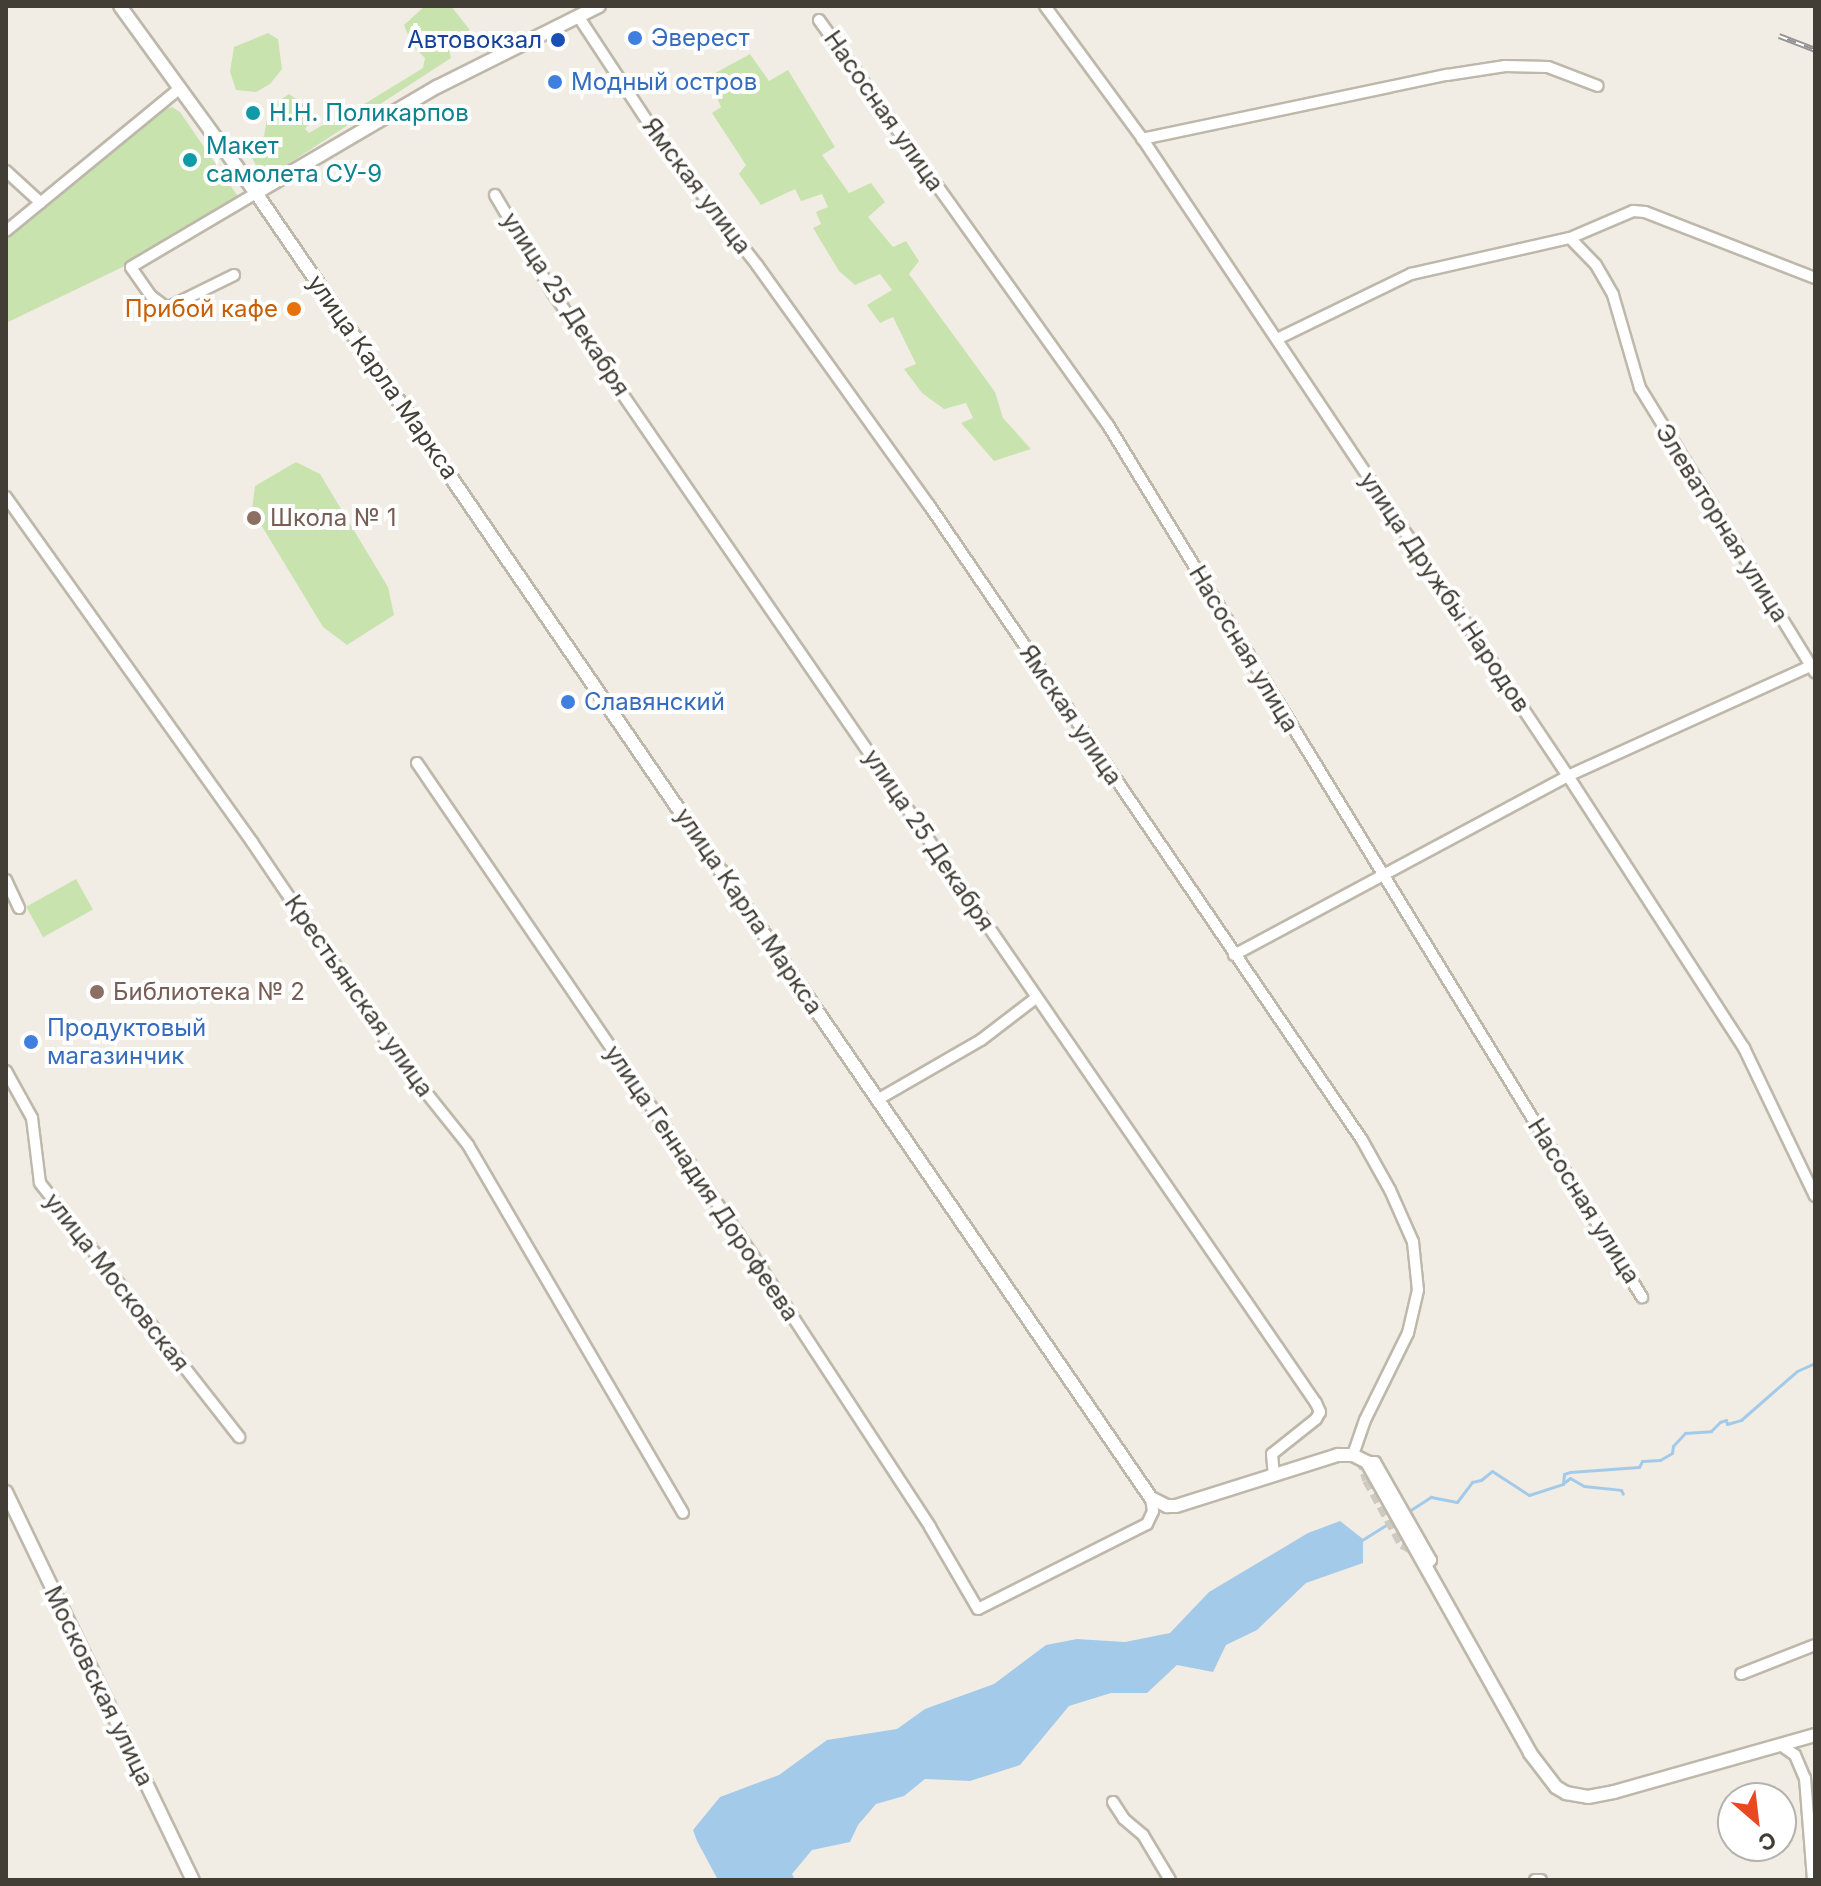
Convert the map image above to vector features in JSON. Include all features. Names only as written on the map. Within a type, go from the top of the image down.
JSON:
[{"type":"street","name":"улица Карла Маркса","points":[[120,6],[256,193],[1151,1498]]},
{"type":"street","points":[[234,275],[167,308],[151,296],[131,267],[437,87],[599,6]]},
{"type":"street","name":"улица Дружбы Народов","points":[[1045,6],[1142,139],[1568,776],[1744,1048],[1815,1196]]},
{"type":"street","name":"Ямская улица","points":[[578,16],[659,139],[757,265],[929,505],[1362,1140],[1390,1190],[1413,1242],[1418,1290],[1408,1333],[1365,1420],[1353,1455]]},
{"type":"street","name":"Насосная улица","points":[[819,20],[1108,425],[1642,1297]]},
{"type":"street","points":[[1142,139],[1447,75],[1505,66],[1548,67],[1598,86]]},
{"type":"street","points":[[6,231],[179,89]]},
{"type":"street","points":[[6,171],[41,203]]},
{"type":"street","name":"улица 25 Декабря","points":[[495,195],[553,293],[1319,1408],[1316,1419],[1272,1454],[1274,1475]]},
{"type":"street","points":[[1277,339],[1411,274],[1570,238],[1618,215],[1645,212],[1815,278]]},
{"type":"street","name":"Элеваторная улица","points":[[1570,238],[1607,282],[1618,306],[1640,388],[1813,667]]},
{"type":"street","name":"Крестьянская улица","points":[[6,497],[252,842],[393,1051],[468,1145],[683,1513]]},
{"type":"street","points":[[1234,955],[1381,873],[1568,776],[1813,667]]},
{"type":"street","name":"улица Геннадия Дорофеева","points":[[417,763],[751,1253],[930,1527],[978,1609],[1147,1524],[1153,1511],[1151,1498]]},
{"type":"street","points":[[6,880],[19,908]]},
{"type":"street","points":[[877,1100],[981,1040],[1036,998]]},
{"type":"street","name":"улица Московская","points":[[6,1071],[32,1118],[40,1183],[239,1437]]},
{"type":"street","points":[[1151,1498],[1167,1506],[1176,1506],[1324,1458],[1353,1455],[1367,1462],[1530,1753],[1556,1787],[1566,1793],[1597,1796],[1815,1735]]},
{"type":"street","name":"Московская улица","points":[[6,1492],[193,1880]]},
{"type":"street","points":[[1741,1674],[1815,1645]]},
{"type":"street","points":[[1782,1746],[1798,1759],[1811,1786],[1813,1880]]},
{"type":"street","points":[[1113,1802],[1124,1819],[1143,1835],[1170,1880]]},
{"type":"green space","points":[[425,6],[451,6],[470,30],[447,44],[451,58],[279,170],[266,174],[257,167],[249,152],[264,136],[269,108],[289,94],[309,108],[312,119],[305,129],[309,133],[326,123],[330,125],[423,68],[425,58],[412,45],[404,25]]},
{"type":"green space","points":[[268,33],[278,39],[282,69],[270,84],[256,92],[236,90],[230,72],[234,47]]},
{"type":"green space","points":[[750,54],[769,81],[788,70],[835,147],[822,155],[849,193],[871,183],[885,202],[868,217],[893,247],[906,241],[919,261],[909,274],[995,392],[1003,418],[1031,449],[994,461],[961,423],[973,418],[966,403],[944,409],[922,393],[904,369],[916,364],[893,317],[880,323],[867,305],[892,290],[880,274],[855,285],[839,271],[813,228],[821,224],[816,212],[828,207],[822,194],[801,201],[795,189],[761,205],[739,174],[746,165],[712,113],[721,107],[708,77]]},
{"type":"green space","points":[[172,107],[180,112],[239,198],[129,264],[6,323],[6,240],[162,110]]},
{"type":"green space","points":[[296,462],[320,474],[388,587],[394,615],[347,645],[323,627],[252,510],[255,486]]},
{"type":"green space","points":[[76,879],[93,910],[43,937],[26,907]]},
{"type":"water","points":[[1340,1521],[1363,1539],[1363,1563],[1306,1583],[1257,1630],[1226,1645],[1213,1672],[1177,1665],[1147,1693],[1111,1693],[1069,1706],[1020,1765],[970,1781],[925,1779],[904,1796],[876,1804],[858,1825],[850,1842],[812,1850],[792,1874],[795,1880],[718,1880],[697,1841],[693,1830],[720,1797],[779,1775],[827,1740],[897,1729],[925,1709],[994,1684],[1046,1645],[1077,1639],[1125,1642],[1170,1633],[1209,1592],[1308,1533]]},
{"type":"waterway","points":[[1406,1513],[1431,1497],[1457,1502],[1472,1482],[1481,1480],[1492,1471],[1529,1495],[1563,1484],[1564,1474],[1570,1472],[1639,1467],[1642,1461],[1660,1460],[1672,1453],[1673,1446],[1685,1433],[1711,1431],[1720,1422],[1726,1420],[1727,1424],[1741,1420],[1797,1371],[1815,1363]]},
{"type":"waterway","points":[[1565,1482],[1570,1478],[1584,1486],[1621,1490],[1623,1494]]},
{"type":"waterway","points":[[1362,1540],[1396,1519]]},
{"type":"tunnel","points":[[1361,1459],[1367,1480],[1402,1544],[1418,1552]]},
{"type":"railway","points":[[1779,36],[1815,50]]},
{"type":"place","name":"Эверест","points":[[635,38]]},
{"type":"place","name":"Автовокзал","points":[[558,40]]},
{"type":"place","name":"Модный остров","points":[[555,82]]},
{"type":"place","name":"Н.Н. Поликарпов","points":[[253,113]]},
{"type":"place","name":"Макет самолета СУ-9","points":[[190,160]]},
{"type":"place","name":"Прибой кафе","points":[[294,309]]},
{"type":"place","name":"Школа № 1","points":[[254,518]]},
{"type":"place","name":"Славянский","points":[[568,702]]},
{"type":"place","name":"Библиотека № 2","points":[[97,992]]},
{"type":"place","name":"Продуктовый магазинчик","points":[[31,1042]]}]
